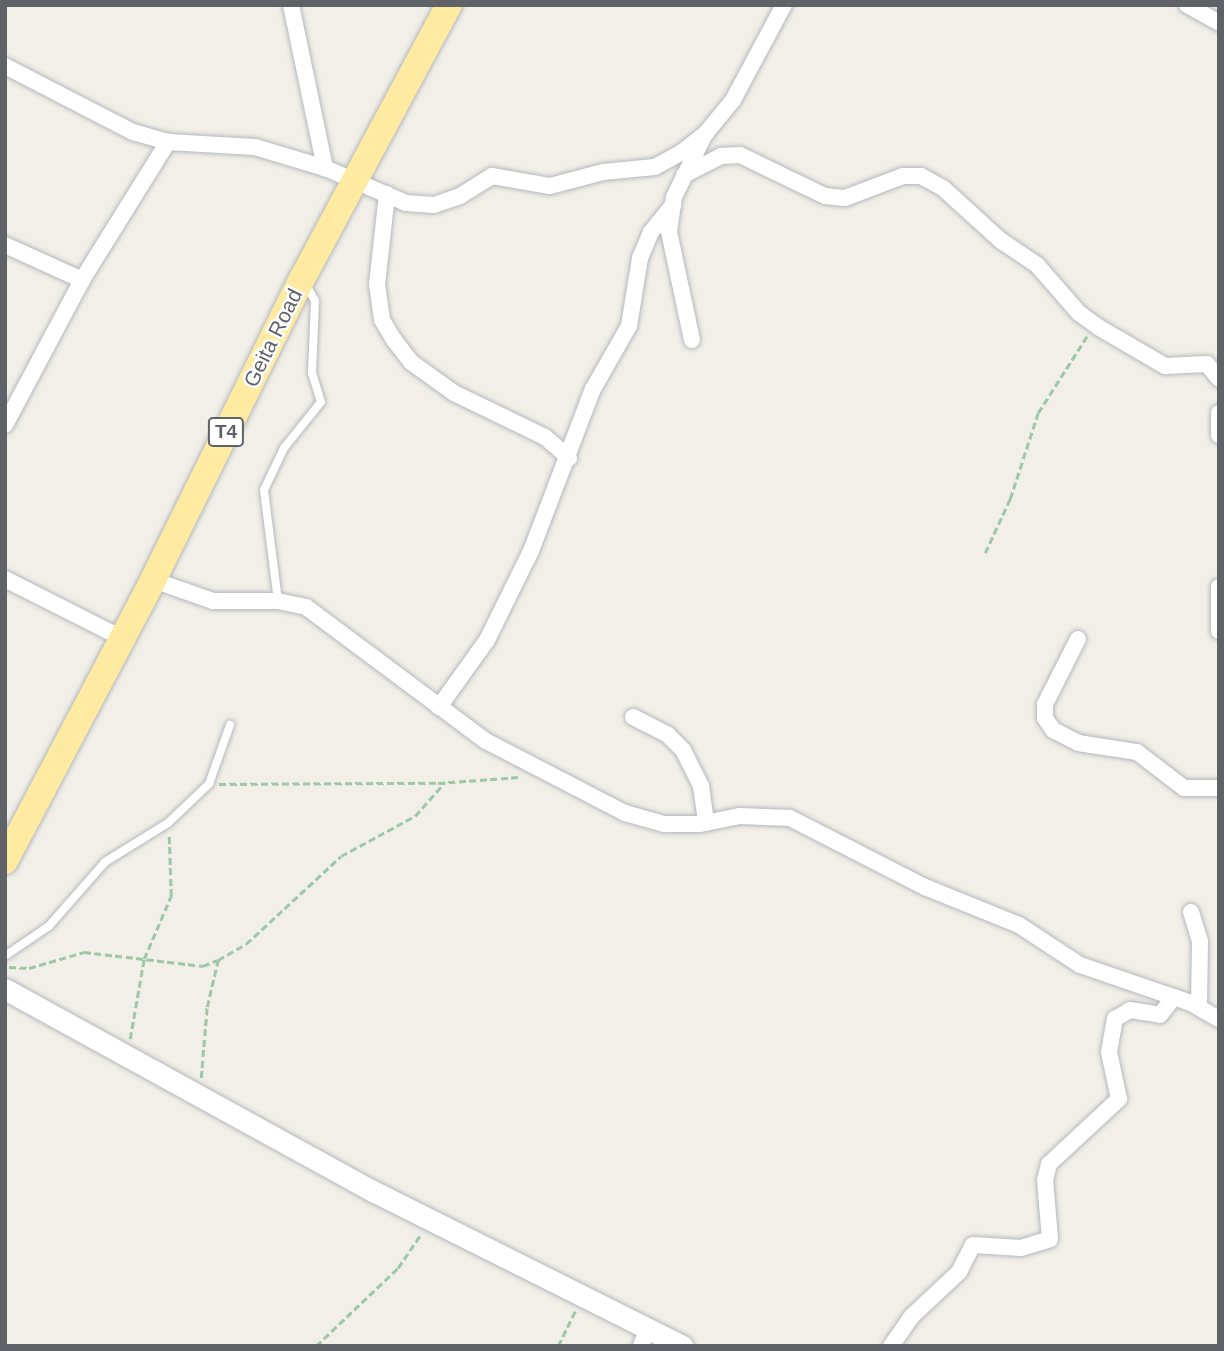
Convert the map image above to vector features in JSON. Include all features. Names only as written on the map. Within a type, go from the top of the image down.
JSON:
[{"type":"highway","name":"Geita Road","points":[[5,861],[153,580],[302,279],[357,182],[449,5]]},
{"type":"street","points":[[291,5],[325,168]]},
{"type":"street","points":[[692,340],[669,232],[673,205],[684,175],[706,133],[733,100],[784,5]]},
{"type":"street","points":[[1187,5],[1219,23]]},
{"type":"street","points":[[5,66],[114,125],[168,142],[255,147],[325,168],[405,203],[434,205],[460,196],[492,176],[550,186],[603,172],[639,170],[682,152],[706,133]]},
{"type":"street","points":[[5,425],[82,280],[168,142]]},
{"type":"street","points":[[684,175],[722,156],[740,155],[825,196],[845,198],[902,176],[921,176],[1037,265],[1094,324],[1166,366],[1207,364],[1219,379]]},
{"type":"street","points":[[387,194],[377,284],[382,320],[394,340],[411,362],[454,393],[545,437],[569,458]]},
{"type":"street","points":[[439,707],[493,627],[569,458],[593,389],[629,326],[640,258],[651,232],[673,205]]},
{"type":"street","points":[[5,244],[82,280]]},
{"type":"street","points":[[1219,414],[1219,435]]},
{"type":"street","points":[[5,579],[122,638]]},
{"type":"street","points":[[153,580],[213,601],[278,601],[316,612],[486,741],[625,813],[664,824],[706,823],[740,816],[790,818],[925,887],[1020,925],[1080,965],[1174,997],[1219,1019]]},
{"type":"street","points":[[1219,587],[1219,631]]},
{"type":"street","points":[[1078,639],[1045,704],[1045,719],[1054,730],[1078,743],[1136,752],[1184,788],[1219,788]]},
{"type":"street","points":[[633,717],[668,735],[687,757],[701,786],[706,823]]},
{"type":"street","points":[[1191,912],[1200,941],[1199,1007]]},
{"type":"street","points":[[5,989],[431,1220],[583,1296],[644,1337],[682,1346]]},
{"type":"street","points":[[891,1346],[911,1317],[954,1278],[973,1245],[1021,1248],[1050,1239],[1045,1180],[1049,1164],[1119,1099],[1109,1052],[1115,1019],[1130,1010],[1160,1015],[1174,997]]},
{"type":"lane","points":[[278,601],[264,490],[284,448],[321,398],[312,373],[315,301],[302,279]]},
{"type":"lane","points":[[5,956],[49,926],[105,862],[168,823],[209,784],[230,725]]},
{"type":"path","points":[[985,553],[1010,499],[1038,413],[1094,324]]},
{"type":"path","points":[[209,784],[445,782],[529,778]]},
{"type":"path","points":[[5,967],[29,968],[84,952],[203,966],[218,960],[246,944],[341,856],[415,816],[445,782]]},
{"type":"path","points":[[125,1055],[144,959],[172,896],[168,823]]},
{"type":"path","points":[[199,1095],[207,1007],[218,960]]},
{"type":"path","points":[[316,1346],[398,1268],[431,1220]]},
{"type":"path","points":[[558,1346],[583,1296]]}]
